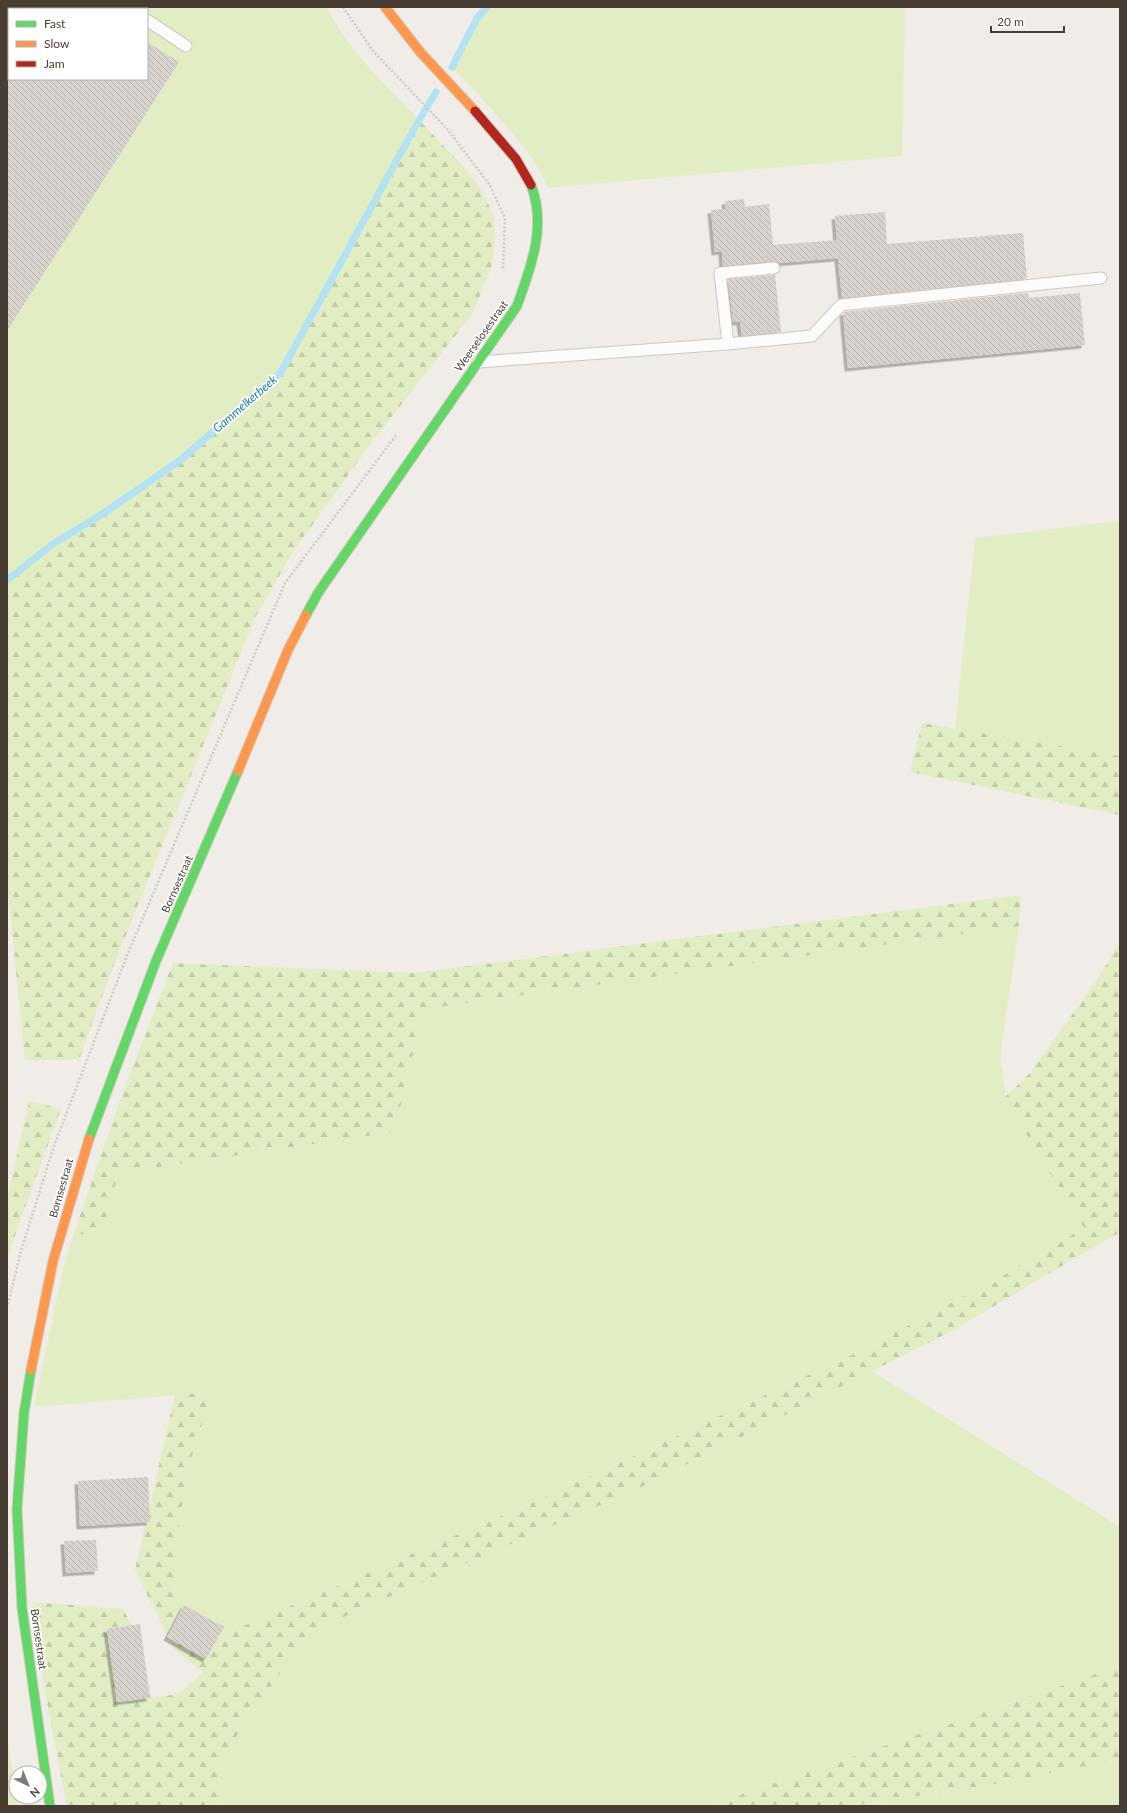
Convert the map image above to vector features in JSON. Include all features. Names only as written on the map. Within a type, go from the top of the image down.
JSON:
[{"type":"street","name":"Weerselosestraat","points":[[307,615],[318,593],[517,306],[534,258],[537,229],[536,200],[527,174],[505,145],[401,30],[385,7]]},
{"type":"street","name":"Bornsestraat","points":[[50,1806],[22,1608],[17,1509],[24,1413],[36,1340],[52,1261],[83,1154],[156,961],[213,833],[288,650],[307,615]]},
{"type":"lane","points":[[148,21],[186,46]]},
{"type":"lane","points":[[728,344],[720,273],[774,268]]},
{"type":"lane","points":[[477,362],[728,344],[812,336],[841,305],[1101,278]]},
{"type":"path","points":[[343,7],[373,51],[448,130]]},
{"type":"green space","points":[[327,7],[346,38],[368,67],[419,120],[281,372],[182,459],[107,511],[53,544],[7,580],[7,100],[148,80],[148,8],[64,8]]},
{"type":"green space","points":[[487,7],[905,7],[902,156],[548,188],[530,156],[518,140],[492,109],[452,67],[477,18]]},
{"type":"green space","points":[[419,120],[466,169],[481,190],[494,216],[495,239],[492,265],[473,313],[369,446],[292,553],[255,618],[112,969],[79,1060],[25,1060],[7,881],[7,580],[53,544],[107,511],[182,459],[281,372]]},
{"type":"green space","points":[[1120,521],[1120,756],[955,729],[975,538]]},
{"type":"green space","points":[[922,723],[1120,756],[1120,815],[910,772]]},
{"type":"green space","points":[[1021,895],[1019,926],[424,1009],[394,1132],[118,1173],[101,1237],[74,1233],[119,1103],[173,963],[414,973]]},
{"type":"green space","points":[[1019,926],[1000,1057],[1006,1096],[1004,1098],[1085,1228],[1006,1274],[856,1353],[543,1498],[213,1639],[175,1606],[179,1521],[191,1459],[212,1392],[34,1407],[63,1269],[74,1233],[101,1237],[118,1173],[394,1132],[424,1009]]},
{"type":"green space","points":[[1120,942],[1120,1232],[948,1333],[639,1488],[307,1633],[218,1764],[222,1806],[67,1806],[44,1687],[32,1602],[123,1609],[140,1641],[151,1698],[179,1694],[203,1672],[174,1649],[135,1570],[175,1395],[212,1392],[191,1459],[179,1521],[175,1606],[213,1639],[543,1498],[856,1353],[1006,1274],[1084,1228],[1004,1098],[1031,1072],[1097,980]]},
{"type":"green space","points":[[29,1101],[61,1109],[17,1229],[7,1262],[7,1200]]},
{"type":"green space","points":[[872,1371],[1120,1527],[1120,1666],[707,1806],[222,1806],[218,1764],[307,1633],[639,1488]]},
{"type":"green space","points":[[1120,1666],[1120,1759],[1000,1783],[852,1806],[707,1806]]},
{"type":"green space","points":[[7,1733],[12,1765],[8,1765],[8,1805],[18,1806],[7,1806]]},
{"type":"green space","points":[[1120,1759],[1120,1806],[852,1806],[1000,1783]]},
{"type":"building","points":[[148,43],[179,62],[7,331],[7,79],[148,80]]},
{"type":"building","points":[[744,199],[745,207],[769,204],[773,245],[837,240],[835,216],[885,212],[887,244],[1023,233],[1027,279],[842,298],[838,258],[779,263],[773,261],[723,266],[722,251],[715,252],[711,210],[726,209],[725,201]]},
{"type":"building","points":[[775,275],[781,332],[742,336],[740,322],[733,322],[728,279]]},
{"type":"building","points":[[1028,293],[1029,298],[1080,293],[1085,345],[848,368],[844,312]]},
{"type":"building","points":[[148,1477],[150,1522],[80,1526],[78,1481]]},
{"type":"building","points":[[96,1540],[98,1571],[66,1573],[64,1541]]},
{"type":"building","points":[[184,1605],[224,1627],[206,1659],[167,1637]]},
{"type":"building","points":[[140,1624],[150,1698],[117,1702],[107,1629]]},
{"type":"waterway","name":"Gammelkerbeek","points":[[452,67],[477,18],[487,7]]},
{"type":"waterway","name":"Gammelkerbeek","points":[[7,580],[53,544],[107,511],[182,459],[281,372],[415,127],[436,92]]},
{"type":"traffic: fast","points":[[306,615],[318,593],[517,306],[532,261],[537,231],[538,216],[536,200],[531,185]]},
{"type":"traffic: fast","points":[[89,1139],[156,961],[238,771]]},
{"type":"traffic: fast","points":[[31,1370],[24,1413],[17,1509],[22,1608],[50,1806]]},
{"type":"traffic: slow","points":[[385,7],[421,53],[475,111]]},
{"type":"traffic: slow","points":[[238,771],[288,650],[306,615]]},
{"type":"traffic: slow","points":[[31,1370],[53,1261],[89,1139]]},
{"type":"traffic: jam","points":[[475,111],[516,159],[531,185]]}]
